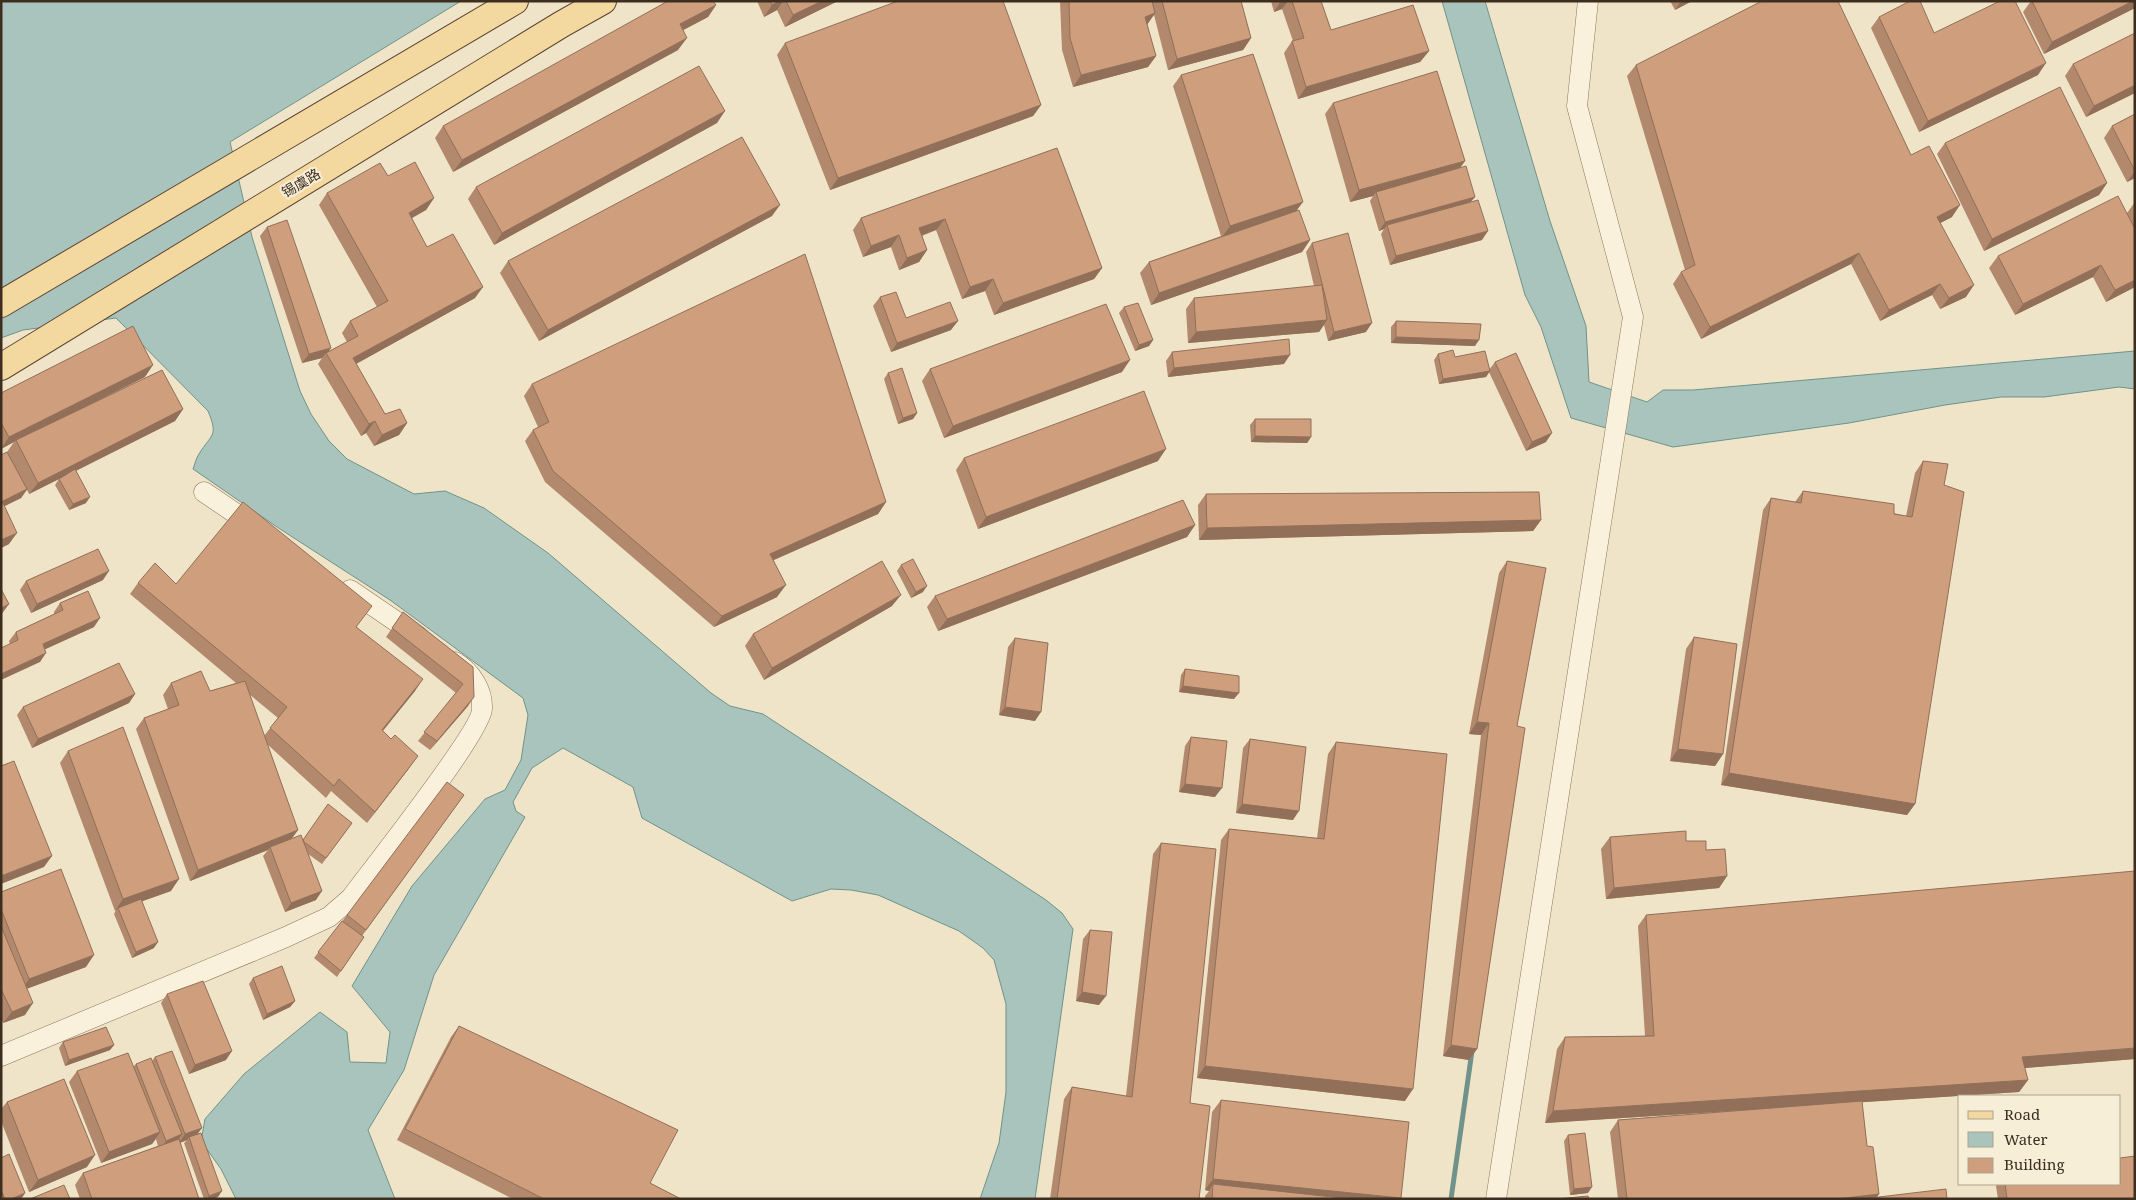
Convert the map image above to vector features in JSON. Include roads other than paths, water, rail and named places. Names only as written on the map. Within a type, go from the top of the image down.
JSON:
[{"type":"main road","points":[[1,304],[515,1]]},
{"type":"main road","name":"锡虞路","points":[[1,367],[602,1]]},
{"type":"street","points":[[1496,1199],[1633,317],[1577,106],[1588,1]]},
{"type":"street","points":[[204,492],[270,536]]},
{"type":"street","points":[[1,1056],[286,937],[329,917],[351,898],[462,748],[481,716],[482,709],[476,684],[467,669],[335,581]]},
{"type":"water","points":[[1,1],[461,1],[230,142],[252,237],[300,391],[311,414],[329,441],[347,459],[414,494],[445,491],[484,508],[548,553],[711,693],[730,706],[763,714],[1046,900],[1062,913],[1073,929],[1035,1199],[980,1199],[999,1143],[1006,1092],[1006,1004],[994,960],[983,948],[959,931],[878,895],[851,890],[831,889],[792,901],[642,818],[633,787],[563,748],[532,768],[513,802],[516,811],[525,817],[434,975],[404,1070],[368,1130],[395,1199],[236,1199],[221,1169],[201,1141],[205,1119],[244,1074],[320,1012],[347,1032],[350,1062],[386,1063],[390,1032],[352,986],[412,886],[485,799],[505,790],[521,760],[528,715],[523,698],[390,600],[280,529],[193,469],[198,456],[212,435],[213,426],[208,411],[116,318],[23,330],[1,338]]},
{"type":"water","points":[[1442,1],[1485,1],[1550,221],[1586,326],[1589,382],[1647,402],[1663,390],[1693,390],[2135,351],[2135,389],[2119,387],[2044,397],[2001,397],[1945,405],[1849,423],[1673,447],[1571,418],[1541,327],[1525,295]]},
{"type":"waterway","points":[[1451,1199],[1472,1051]]}]
